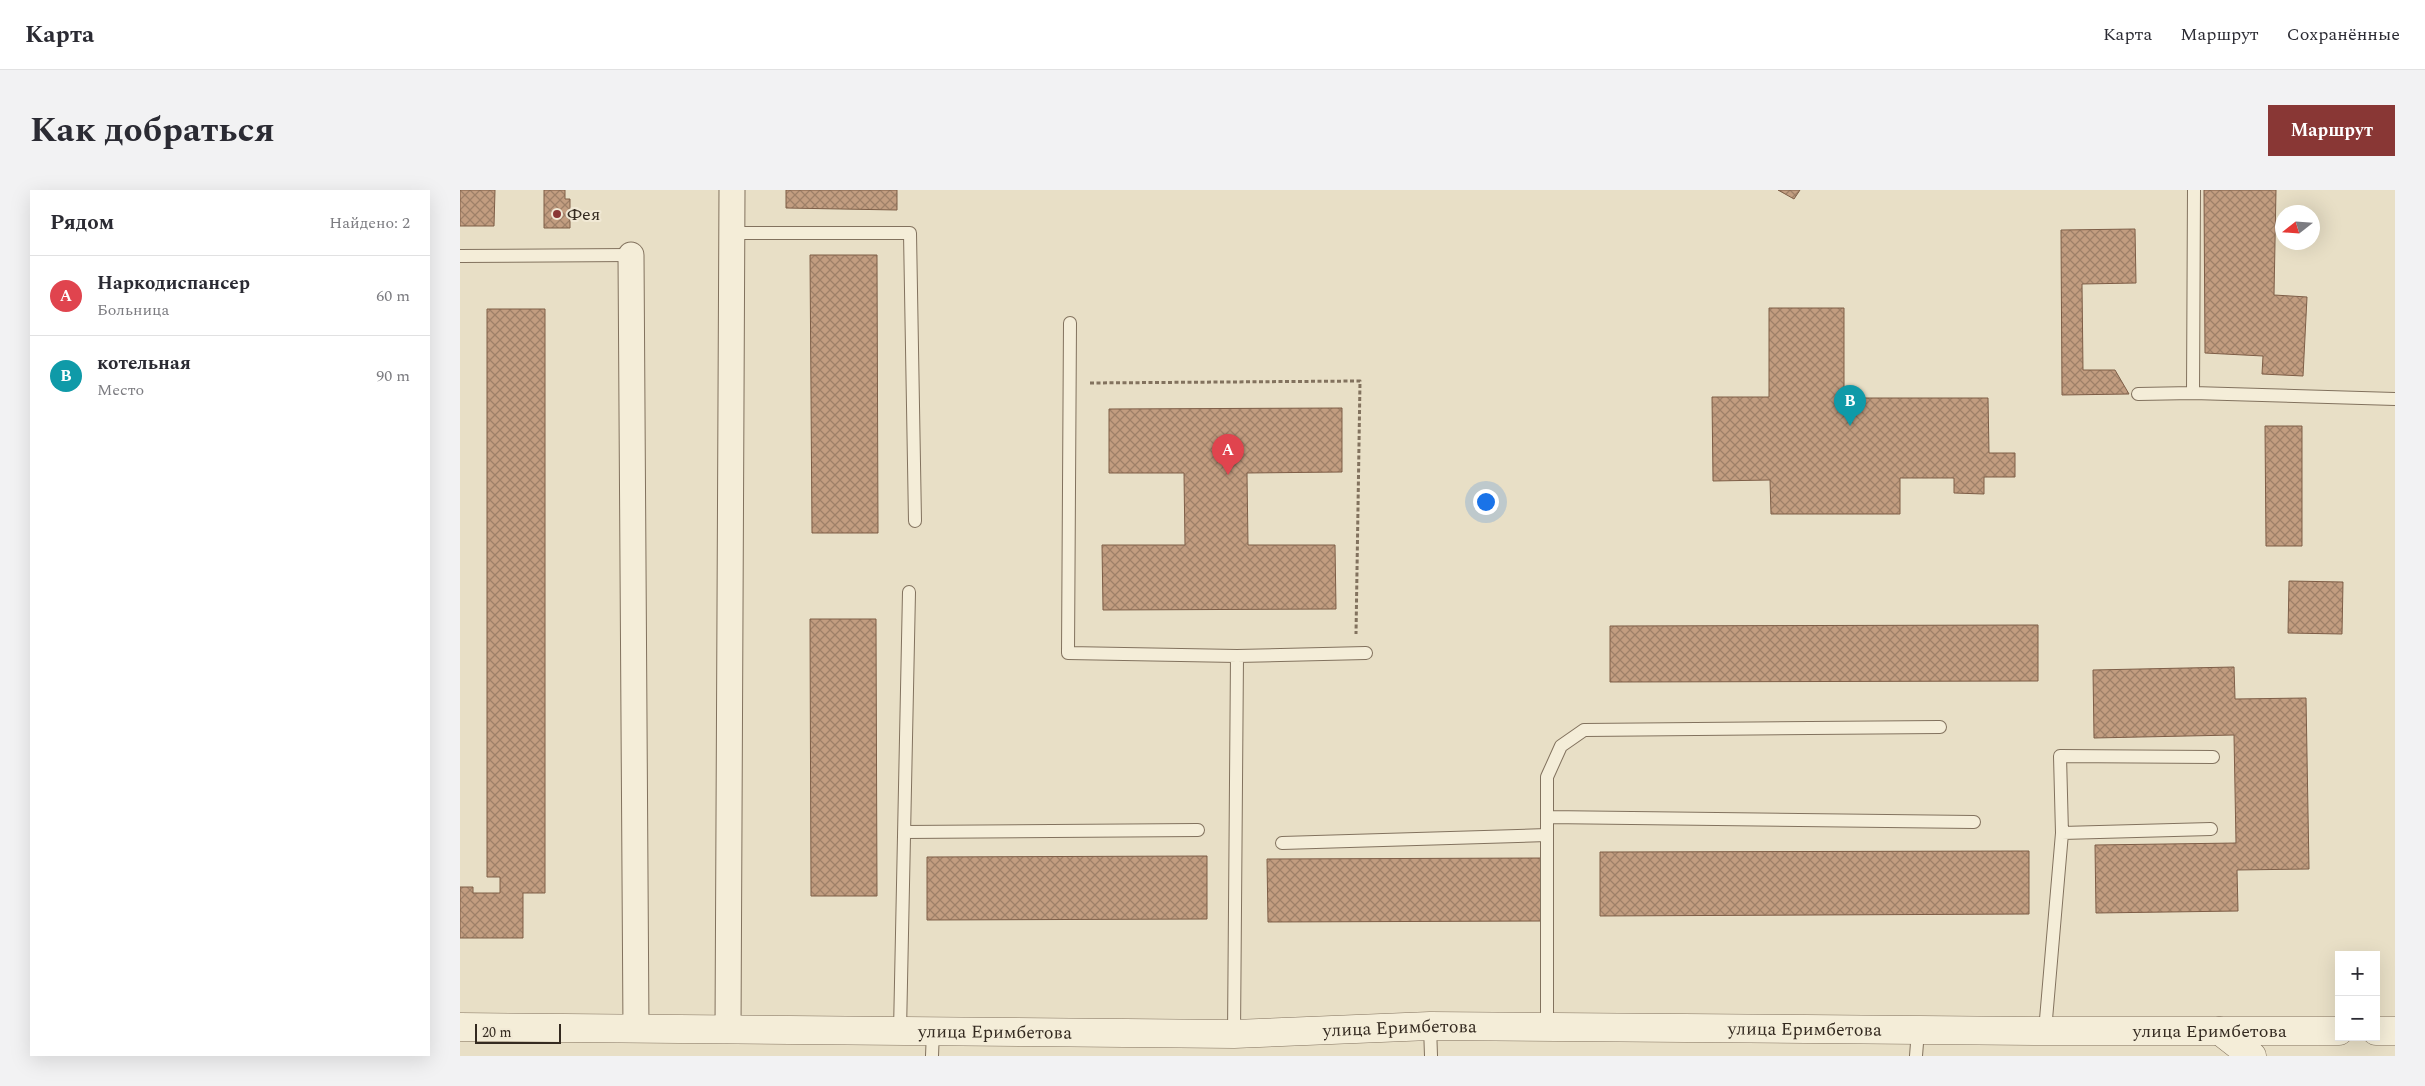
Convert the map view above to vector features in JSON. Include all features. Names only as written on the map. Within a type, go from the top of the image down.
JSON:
[{"type":"street","points":[[728,1030],[732,190]]},
{"type":"street","points":[[631,255],[636,1029]]},
{"type":"street","name":"улица Еримбетова","points":[[460,1027],[900,1031],[932,1044],[1430,1026],[1547,1028],[1917,1043],[2045,1031],[2335,1031]]},
{"type":"street","points":[[2220,1031],[2252,1056]]},
{"type":"street","points":[[2380,1031],[2395,1031]]},
{"type":"lane","points":[[2193,393],[2194,190]]},
{"type":"lane","points":[[732,232],[910,233],[915,521]]},
{"type":"lane","points":[[460,256],[631,255]]},
{"type":"lane","points":[[1070,323],[1068,653],[1237,656],[1361,653]]},
{"type":"lane","points":[[2138,394],[2193,393],[2395,399]]},
{"type":"lane","points":[[900,1031],[909,592]]},
{"type":"lane","points":[[1234,1034],[1237,656]]},
{"type":"lane","points":[[1547,1028],[1547,777],[1561,746],[1584,730],[1940,727]]},
{"type":"lane","points":[[2045,1031],[2062,833],[2060,756],[2213,757]]},
{"type":"lane","points":[[1547,817],[1974,822]]},
{"type":"lane","points":[[2062,833],[2211,829]]},
{"type":"lane","points":[[904,832],[1198,830]]},
{"type":"lane","points":[[1282,843],[1547,835]]},
{"type":"lane","points":[[1430,1026],[1431,1056]]},
{"type":"path","points":[[1069,383],[1360,381],[1361,653]]},
{"type":"building","points":[[460,190],[495,190],[494,226],[460,226]]},
{"type":"building","name":"Фея","points":[[544,190],[565,190],[565,199],[570,199],[570,228],[544,228]]},
{"type":"building","points":[[786,190],[897,190],[897,210],[786,208]]},
{"type":"building","points":[[1778,190],[1800,190],[1794,199]]},
{"type":"building","points":[[2204,190],[2276,190],[2274,295],[2307,297],[2303,376],[2262,374],[2263,356],[2205,353]]},
{"type":"building","points":[[2135,229],[2136,283],[2082,284],[2083,370],[2115,370],[2129,394],[2062,395],[2061,230]]},
{"type":"building","points":[[810,255],[877,255],[878,533],[812,533]]},
{"type":"building","points":[[1769,308],[1844,308],[1844,398],[1988,398],[1989,453],[2015,453],[2015,477],[1984,477],[1984,494],[1954,493],[1954,478],[1900,478],[1900,514],[1771,514],[1770,480],[1713,481],[1712,397],[1769,397]]},
{"type":"building","points":[[487,309],[545,309],[545,893],[523,893],[523,938],[460,938],[460,887],[473,887],[473,893],[500,893],[500,877],[487,877]]},
{"type":"building","points":[[1342,408],[1342,472],[1247,473],[1248,545],[1335,545],[1336,609],[1103,610],[1102,545],[1185,545],[1184,473],[1109,473],[1109,409]]},
{"type":"building","points":[[2265,426],[2302,426],[2302,546],[2266,546]]},
{"type":"building","points":[[2289,581],[2343,582],[2342,634],[2288,633]]},
{"type":"building","points":[[810,619],[876,619],[877,896],[811,896]]},
{"type":"building","points":[[2038,625],[2038,681],[1610,682],[1610,626]]},
{"type":"building","points":[[2234,667],[2235,699],[2306,698],[2309,869],[2237,870],[2238,911],[2096,913],[2095,845],[2236,843],[2234,735],[2094,738],[2093,670]]},
{"type":"building","points":[[2029,851],[2029,914],[1600,916],[1600,852]]},
{"type":"building","points":[[1207,856],[1207,919],[927,920],[927,857]]},
{"type":"building","points":[[1547,858],[1547,921],[1268,922],[1267,859]]},
{"type":"place","name":"Фея","points":[[557,214]]},
{"type":"place","name":"котельная","points":[[1850,426]]},
{"type":"place","name":"Наркодиспансер","points":[[1228,475]]}]
